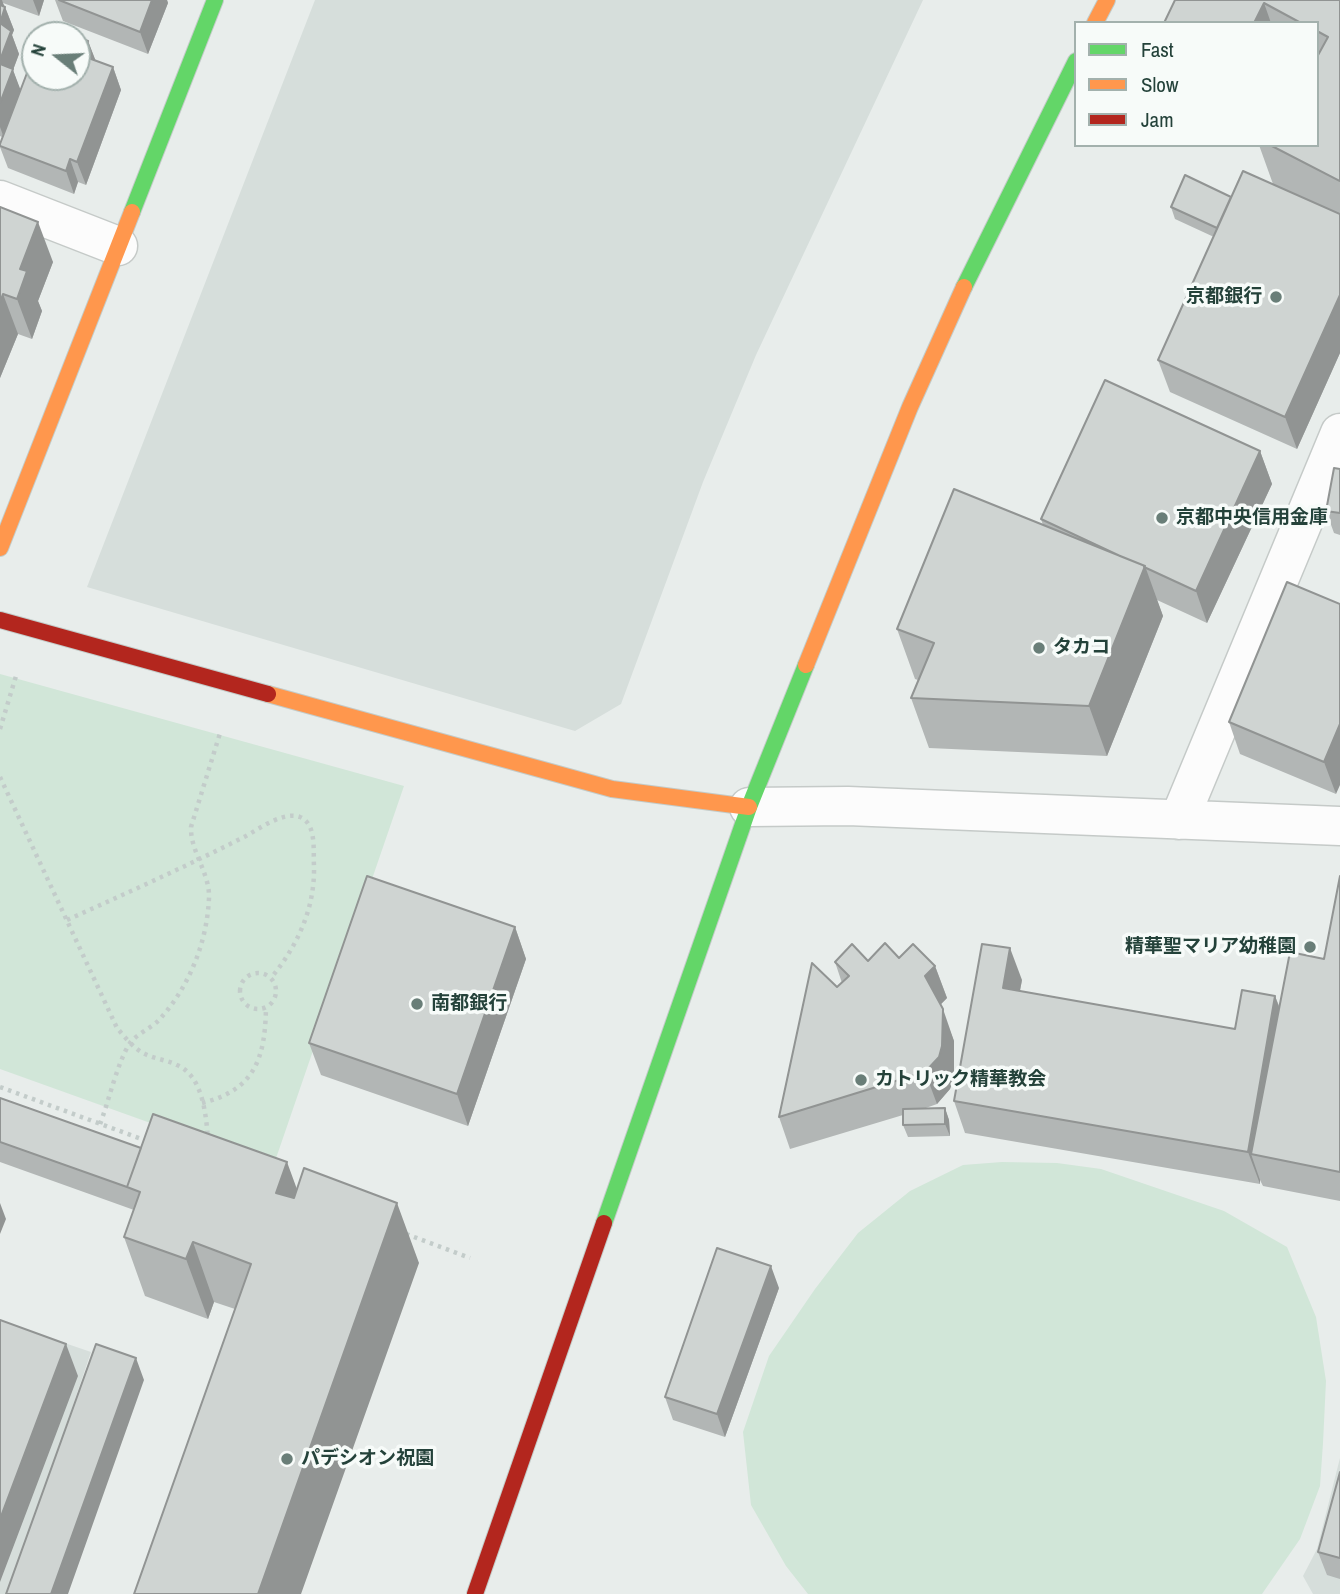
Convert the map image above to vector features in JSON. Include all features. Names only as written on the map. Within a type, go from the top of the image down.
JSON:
[{"type":"street","points":[[0,548],[215,0]]},
{"type":"street","points":[[1096,21],[1107,0]]},
{"type":"street","points":[[475,1594],[749,807],[910,407],[975,261],[1074,65]]},
{"type":"street","points":[[0,200],[118,246]]},
{"type":"street","points":[[1179,820],[1340,433]]},
{"type":"street","points":[[0,620],[612,789],[749,807],[848,806],[1340,826]]},
{"type":"path","points":[[0,729],[18,666]]},
{"type":"path","points":[[100,1124],[131,1042],[157,1022],[178,997],[194,968],[204,932],[209,896],[201,859],[190,838],[191,827],[223,722]]},
{"type":"path","points":[[0,778],[117,1028],[144,1054],[180,1066],[188,1072],[195,1081],[202,1103],[208,1141]]},
{"type":"path","points":[[67,920],[201,859],[281,818],[297,816],[306,820],[313,834],[314,887],[309,913],[287,958],[271,978]]},
{"type":"path","points":[[259,972],[271,978],[276,988],[275,1000],[266,1008],[253,1009],[242,1001],[240,988],[246,976],[259,972]]},
{"type":"path","points":[[202,1103],[234,1091],[257,1066],[266,1033],[266,1008]]},
{"type":"path","points":[[0,1087],[149,1142]]},
{"type":"path","points":[[405,1234],[470,1258]]},
{"type":"shaded area","points":[[315,0],[923,0],[756,355],[703,482],[621,704],[575,731],[87,587]]},
{"type":"shaded area","points":[[0,1321],[91,1352],[9,1594],[0,1594]]},
{"type":"shaded area","points":[[1340,1458],[1340,1594],[1313,1594],[1303,1576],[1317,1549]]},
{"type":"green space","points":[[0,674],[404,786],[273,1167],[0,1069]]},
{"type":"green space","points":[[1002,1162],[1057,1163],[1101,1169],[1224,1211],[1287,1247],[1316,1317],[1326,1381],[1320,1486],[1300,1539],[1262,1594],[808,1594],[786,1566],[751,1505],[743,1432],[769,1356],[858,1233],[910,1191],[963,1165]]},
{"type":"building","points":[[59,0],[152,0],[140,32]]},
{"type":"building","points":[[1175,0],[1340,0],[1340,181],[1274,147],[1319,147],[1319,53],[1328,37],[1319,32],[1319,21],[1297,21],[1264,3],[1255,21],[1165,21]]},
{"type":"building","points":[[0,5],[5,7],[0,23]]},
{"type":"building","points":[[0,23],[11,31],[0,60]]},
{"type":"building","points":[[91,59],[113,67],[77,162],[70,159],[66,171],[0,144],[21,89],[21,91],[91,91]]},
{"type":"building","points":[[0,64],[13,69],[0,103]]},
{"type":"building","name":"京都銀行","points":[[1243,171],[1340,214],[1340,295],[1285,417],[1158,360]]},
{"type":"building","points":[[1185,175],[1231,197],[1217,228],[1171,207]]},
{"type":"building","points":[[0,207],[38,222],[20,269],[27,271],[17,299],[3,294],[0,302]]},
{"type":"building","name":"京都中央信用金庫","points":[[1105,380],[1260,451],[1196,591],[1041,519]]},
{"type":"building","points":[[1334,468],[1340,469],[1340,513],[1326,511]]},
{"type":"building","name":"タカコ","points":[[954,489],[1145,566],[1089,706],[911,698],[934,643],[897,629]]},
{"type":"building","points":[[1287,582],[1340,604],[1340,724],[1324,762],[1229,722]]},
{"type":"building","points":[[367,876],[515,927],[457,1094],[309,1043]]},
{"type":"building","points":[[1340,876],[1340,1172],[1251,1154],[1290,952],[1324,959]]},
{"type":"building","points":[[885,943],[899,958],[913,944],[935,966],[925,976],[943,1009],[939,1057],[925,1072],[779,1117],[812,963],[837,987],[849,976],[835,962],[852,944],[868,961]]},
{"type":"building","points":[[982,944],[1010,948],[1003,988],[1235,1029],[1242,990],[1275,996],[1248,1152],[954,1101]]},
{"type":"building","points":[[0,1098],[141,1148],[127,1187],[0,1142]]},
{"type":"building","points":[[945,1108],[945,1124],[903,1125],[903,1109]]},
{"type":"building","points":[[153,1114],[287,1162],[276,1193],[294,1198],[304,1168],[397,1203],[258,1594],[134,1594],[251,1264],[193,1242],[186,1259],[124,1237],[140,1192],[127,1187]]},
{"type":"building","points":[[717,1248],[771,1266],[717,1414],[665,1397]]},
{"type":"building","points":[[0,1320],[66,1344],[0,1519]]},
{"type":"building","points":[[96,1344],[136,1358],[51,1594],[6,1594]]},
{"type":"building","points":[[1340,1472],[1340,1558],[1318,1552]]},
{"type":"traffic: fast","points":[[132,212],[215,0]]},
{"type":"traffic: fast","points":[[964,287],[1074,65]]},
{"type":"traffic: fast","points":[[604,1223],[749,807],[806,665]]},
{"type":"traffic: slow","points":[[1096,21],[1107,0]]},
{"type":"traffic: slow","points":[[0,548],[132,212]]},
{"type":"traffic: slow","points":[[806,665],[910,407],[964,287]]},
{"type":"traffic: slow","points":[[268,694],[612,789],[749,807]]},
{"type":"traffic: jam","points":[[0,620],[268,694]]},
{"type":"traffic: jam","points":[[475,1594],[604,1223]]},
{"type":"place","name":"京都銀行","points":[[1276,297]]},
{"type":"place","name":"京都中央信用金庫","points":[[1162,518]]},
{"type":"place","name":"タカコ","points":[[1039,648]]},
{"type":"place","name":"精華聖マリア幼稚園","points":[[1310,947]]},
{"type":"place","name":"南都銀行","points":[[417,1004]]},
{"type":"place","name":"カトリック精華教会","points":[[861,1080]]},
{"type":"place","name":"パデシオン祝園","points":[[287,1459]]}]
